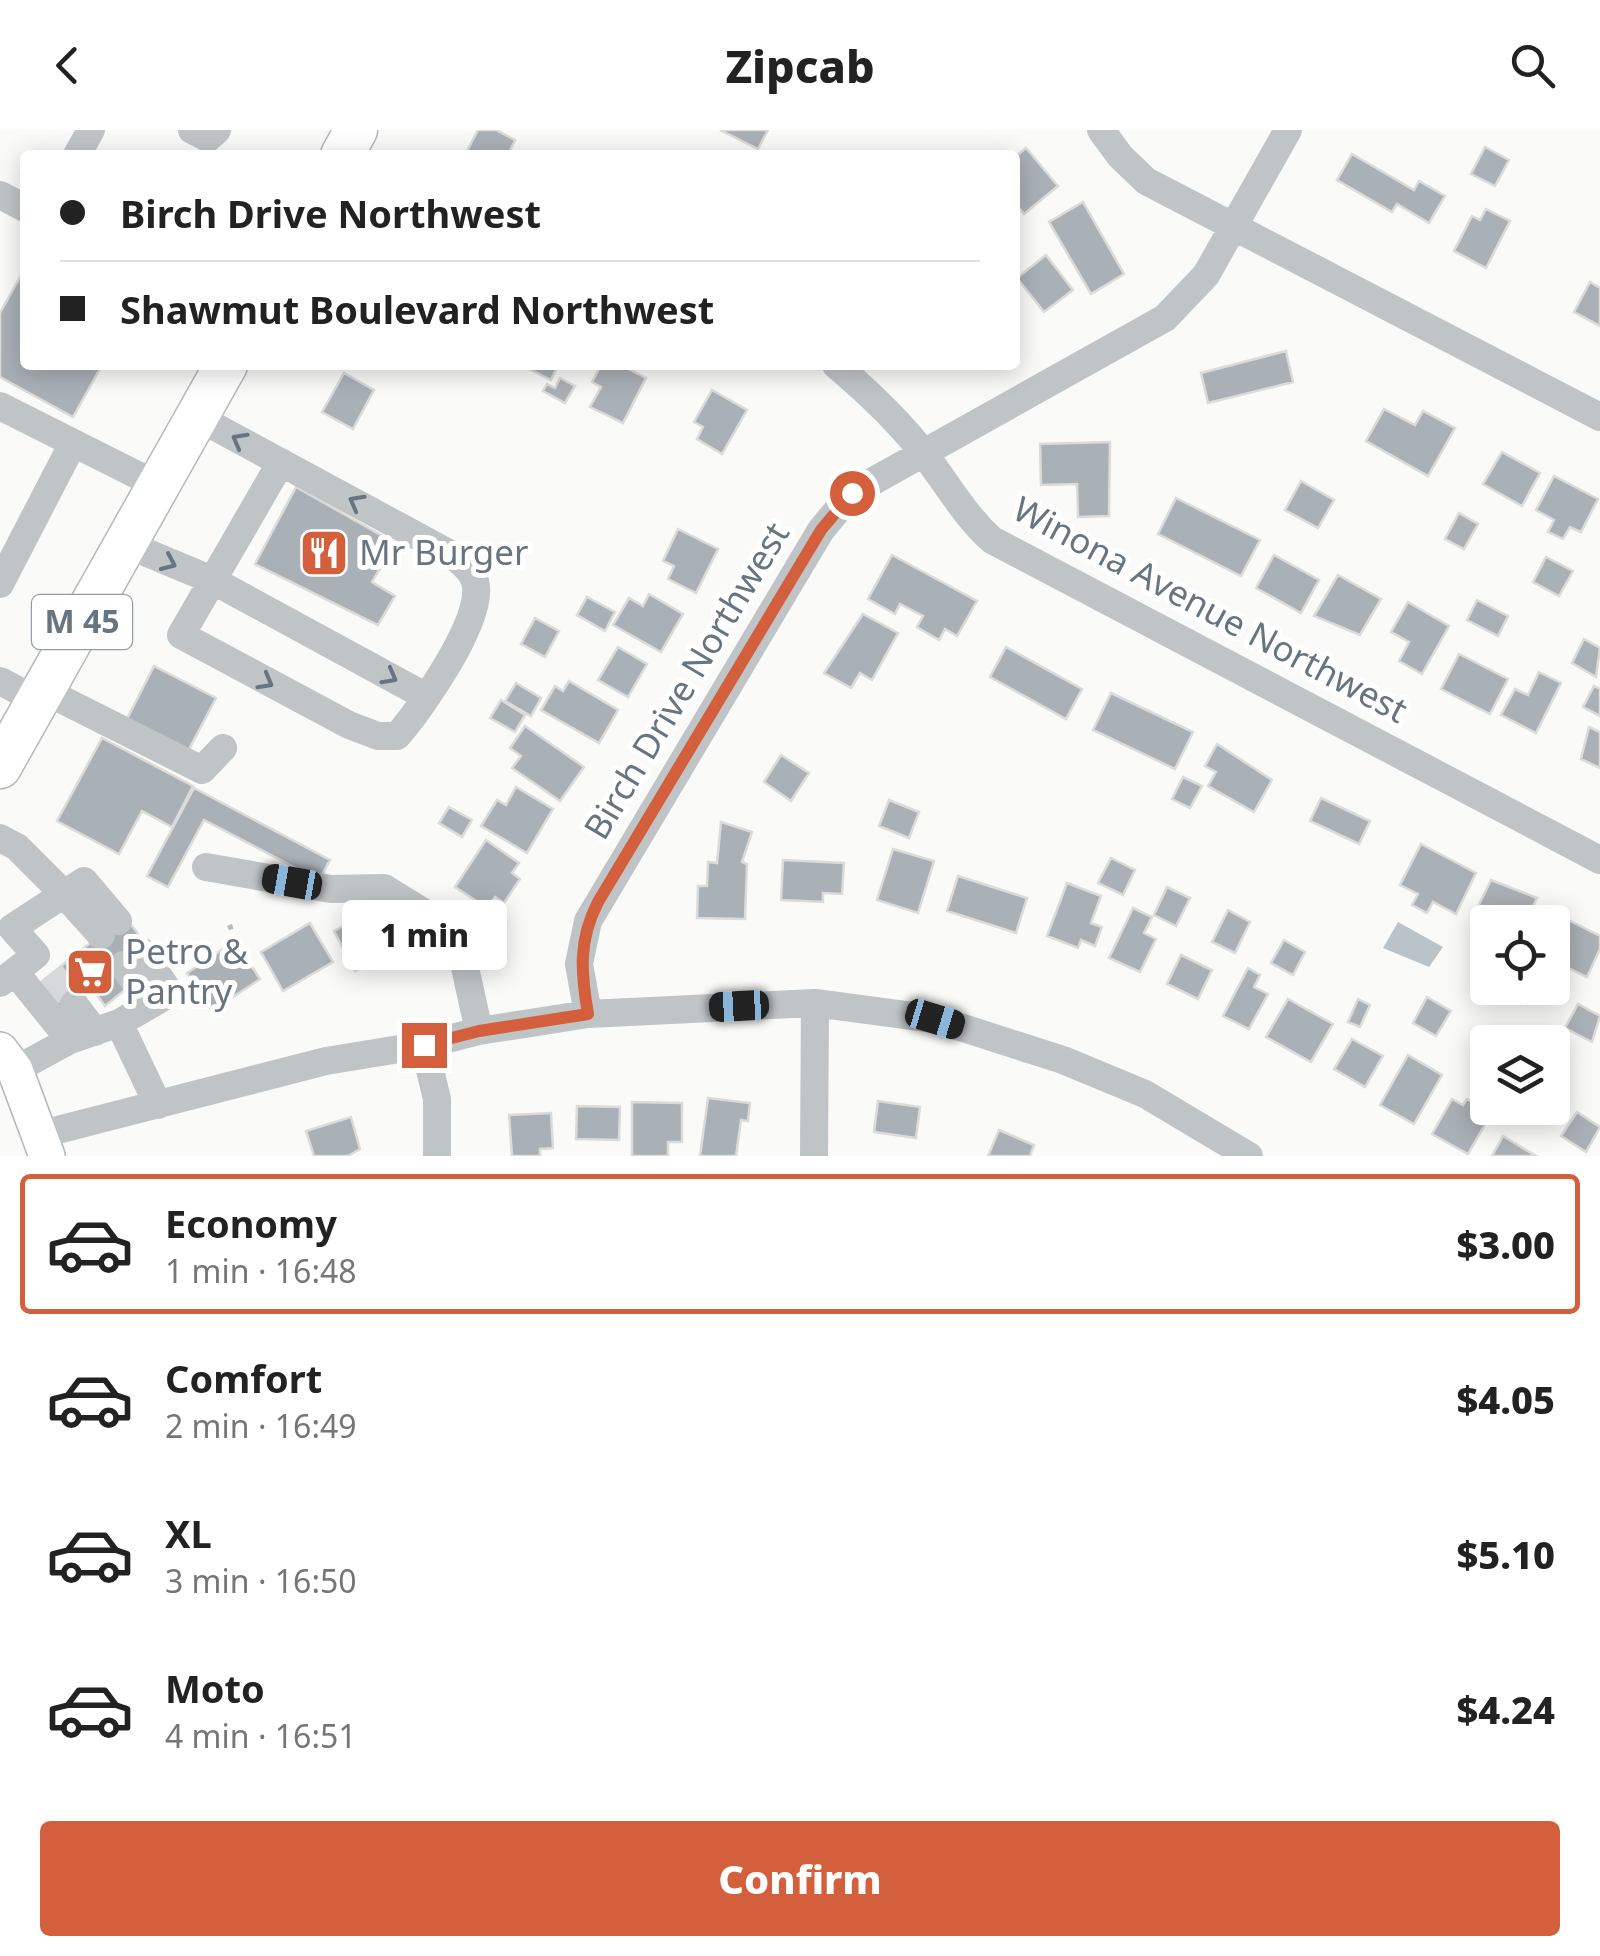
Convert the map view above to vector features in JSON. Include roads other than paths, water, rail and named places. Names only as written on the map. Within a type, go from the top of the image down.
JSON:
[{"type":"highway","name":"M 45","points":[[0,767],[223,370]]},
{"type":"main road","points":[[8,1060],[45,1145]]},
{"type":"street","points":[[192,130],[208,138],[218,130]]},
{"type":"street","points":[[1101,130],[1146,181],[1600,418]]},
{"type":"street","name":"Birch Drive Northwest","points":[[588,1014],[579,964],[588,921],[821,530],[852,493],[1165,318],[1206,275],[1288,130]]},
{"type":"street","name":"Winona Avenue Northwest","points":[[842,370],[869,392],[922,451],[972,522],[992,540],[1600,860]]},
{"type":"street","points":[[0,406],[159,486]]},
{"type":"street","points":[[198,417],[281,462],[454,556],[471,572],[476,586],[469,622],[397,736],[378,736],[283,692],[181,636],[281,462]]},
{"type":"street","points":[[0,584],[73,443]]},
{"type":"street","points":[[126,544],[212,580],[425,696]]},
{"type":"street","points":[[0,681],[202,770],[223,748]]},
{"type":"street","points":[[0,838],[17,846],[64,894],[109,928]]},
{"type":"street","points":[[206,867],[331,888],[384,888],[444,925],[464,963],[479,1031]]},
{"type":"street","points":[[64,894],[6,924],[26,971],[95,1031]]},
{"type":"street","points":[[8,1060],[95,1031],[150,1005],[132,958]]},
{"type":"street","points":[[814,1156],[815,1003]]},
{"type":"street","points":[[45,1145],[158,1105],[326,1061],[424,1045],[479,1031],[588,1014],[815,1003],[935,1019],[1063,1060],[1145,1094],[1249,1156]]},
{"type":"street","points":[[74,1004],[158,1105]]},
{"type":"street","points":[[424,1045],[437,1099],[437,1156]]},
{"type":"tunnel","points":[[51,974],[74,1004]]},
{"type":"place","name":"Mr Burger","points":[[324,553]]},
{"type":"place","name":"Petro & Pantry","points":[[90,972]]}]
